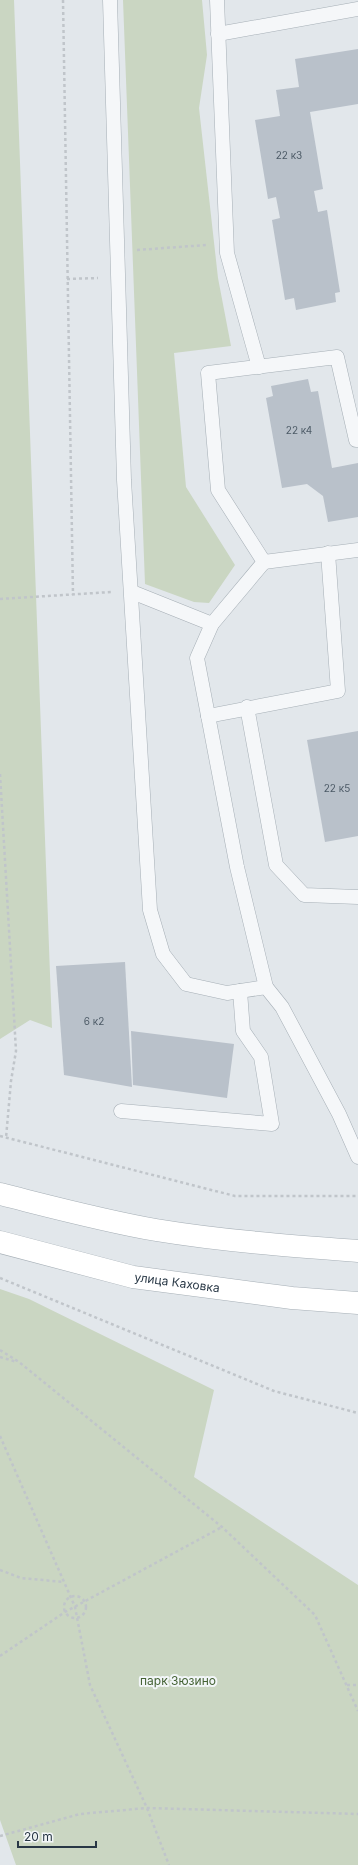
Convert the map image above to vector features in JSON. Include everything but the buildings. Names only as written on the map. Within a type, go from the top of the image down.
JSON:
[{"type":"main road","points":[[0,1194],[74,1213],[157,1230],[278,1245],[358,1251]]},
{"type":"main road","name":"улица Каховка","points":[[0,1242],[133,1277],[292,1298],[358,1303]]},
{"type":"lane","points":[[110,0],[124,480],[132,592],[150,910],[163,954],[186,984],[226,993],[266,987]]},
{"type":"lane","points":[[217,0],[227,253],[259,367]]},
{"type":"lane","points":[[218,34],[358,9]]},
{"type":"lane","points":[[264,562],[218,490],[208,373],[337,357],[356,440],[358,440]]},
{"type":"lane","points":[[358,550],[264,562],[212,624],[197,658],[237,867],[266,987],[282,1007],[338,1114],[358,1157]]},
{"type":"lane","points":[[208,716],[246,707],[338,691],[328,553]]},
{"type":"lane","points":[[132,592],[212,624]]},
{"type":"lane","points":[[246,707],[276,865],[304,895],[358,897]]},
{"type":"lane","points":[[121,1111],[272,1124],[261,1057],[243,1031],[240,991]]},
{"type":"path","points":[[63,0],[73,595]]},
{"type":"path","points":[[118,251],[226,244]]},
{"type":"path","points":[[67,279],[101,278]]},
{"type":"path","points":[[0,599],[115,592]]},
{"type":"path","points":[[0,774],[16,1051],[11,1081],[6,1138]]},
{"type":"path","points":[[0,1136],[235,1196],[358,1196]]},
{"type":"path","points":[[0,1278],[274,1391],[358,1413]]},
{"type":"path","points":[[0,1350],[19,1362],[222,1527],[316,1615],[358,1711]]},
{"type":"path","points":[[0,1357],[19,1362]]},
{"type":"path","points":[[0,1436],[75,1607],[90,1685],[147,1808],[169,1865]]},
{"type":"path","points":[[0,1656],[65,1612],[222,1527]]},
{"type":"path","points":[[0,1570],[22,1578],[64,1582]]},
{"type":"path","points":[[76,1596],[85,1602],[85,1612],[77,1618],[72,1618],[65,1612],[64,1606],[66,1601],[70,1598],[76,1596]]},
{"type":"path","points":[[346,1685],[358,1685]]},
{"type":"path","points":[[0,1836],[80,1814],[147,1808],[358,1814]]},
{"type":"green space","points":[[0,0],[14,0],[52,1028],[30,1020],[0,1039]]},
{"type":"green space","points":[[123,0],[202,0],[207,55],[199,108],[218,278],[231,346],[174,353],[186,487],[235,565],[209,603],[194,602],[145,584]]},
{"type":"green space","name":"парк Зюзино","points":[[0,1289],[29,1299],[214,1390],[194,1477],[358,1585],[358,1865],[16,1865],[0,1820]]}]
